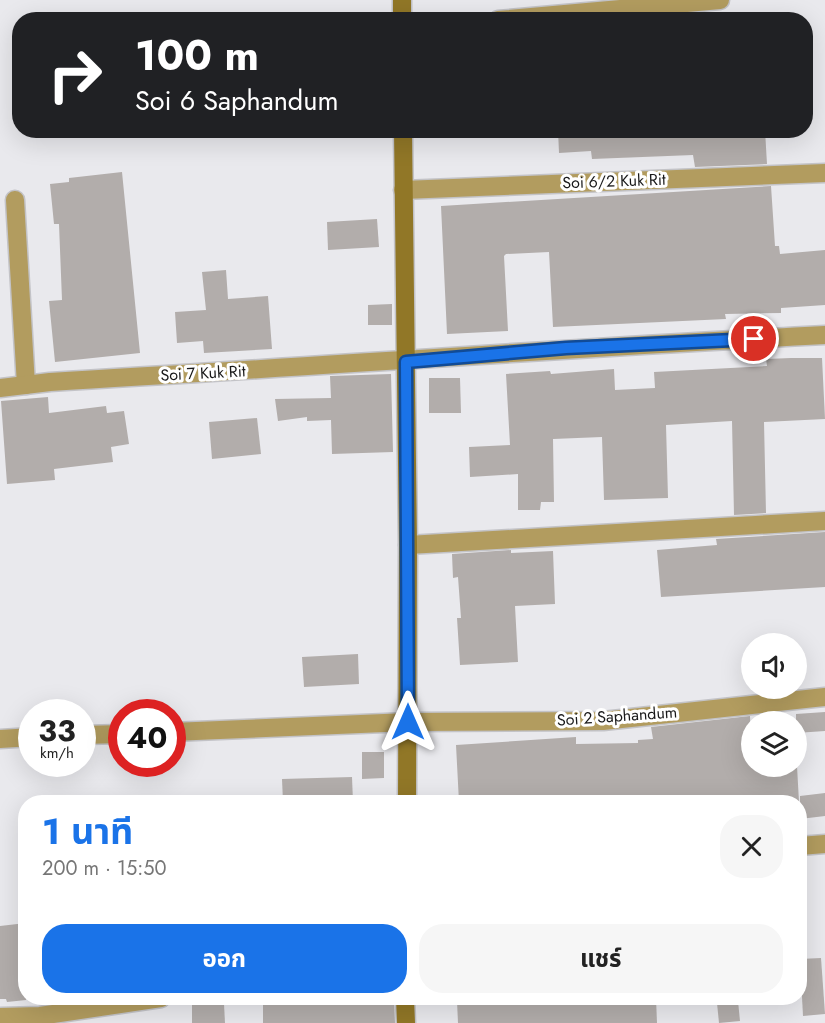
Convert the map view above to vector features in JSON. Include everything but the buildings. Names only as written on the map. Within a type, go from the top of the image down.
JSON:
[{"type":"street","points":[[587,12],[720,0]]},
{"type":"street","points":[[403,138],[408,545],[407,795]]},
{"type":"street","name":"Soi 6/2 Kuk Rit","points":[[403,189],[825,173]]},
{"type":"street","points":[[15,200],[26,385]]},
{"type":"street","name":"Soi 7 Kuk Rit","points":[[0,388],[406,362],[566,348],[825,336]]},
{"type":"street","points":[[408,545],[825,521]]},
{"type":"street","name":"Soi 2 Saphandum","points":[[186,731],[408,722],[603,721],[825,697]]},
{"type":"street","points":[[0,739],[18,738]]},
{"type":"street","points":[[807,845],[825,844]]},
{"type":"street","points":[[0,1017],[40,1016],[114,1005]]},
{"type":"street","points":[[405,1005],[406,1023]]},
{"type":"route","points":[[408,722],[406,362],[566,348],[754,339]]}]
